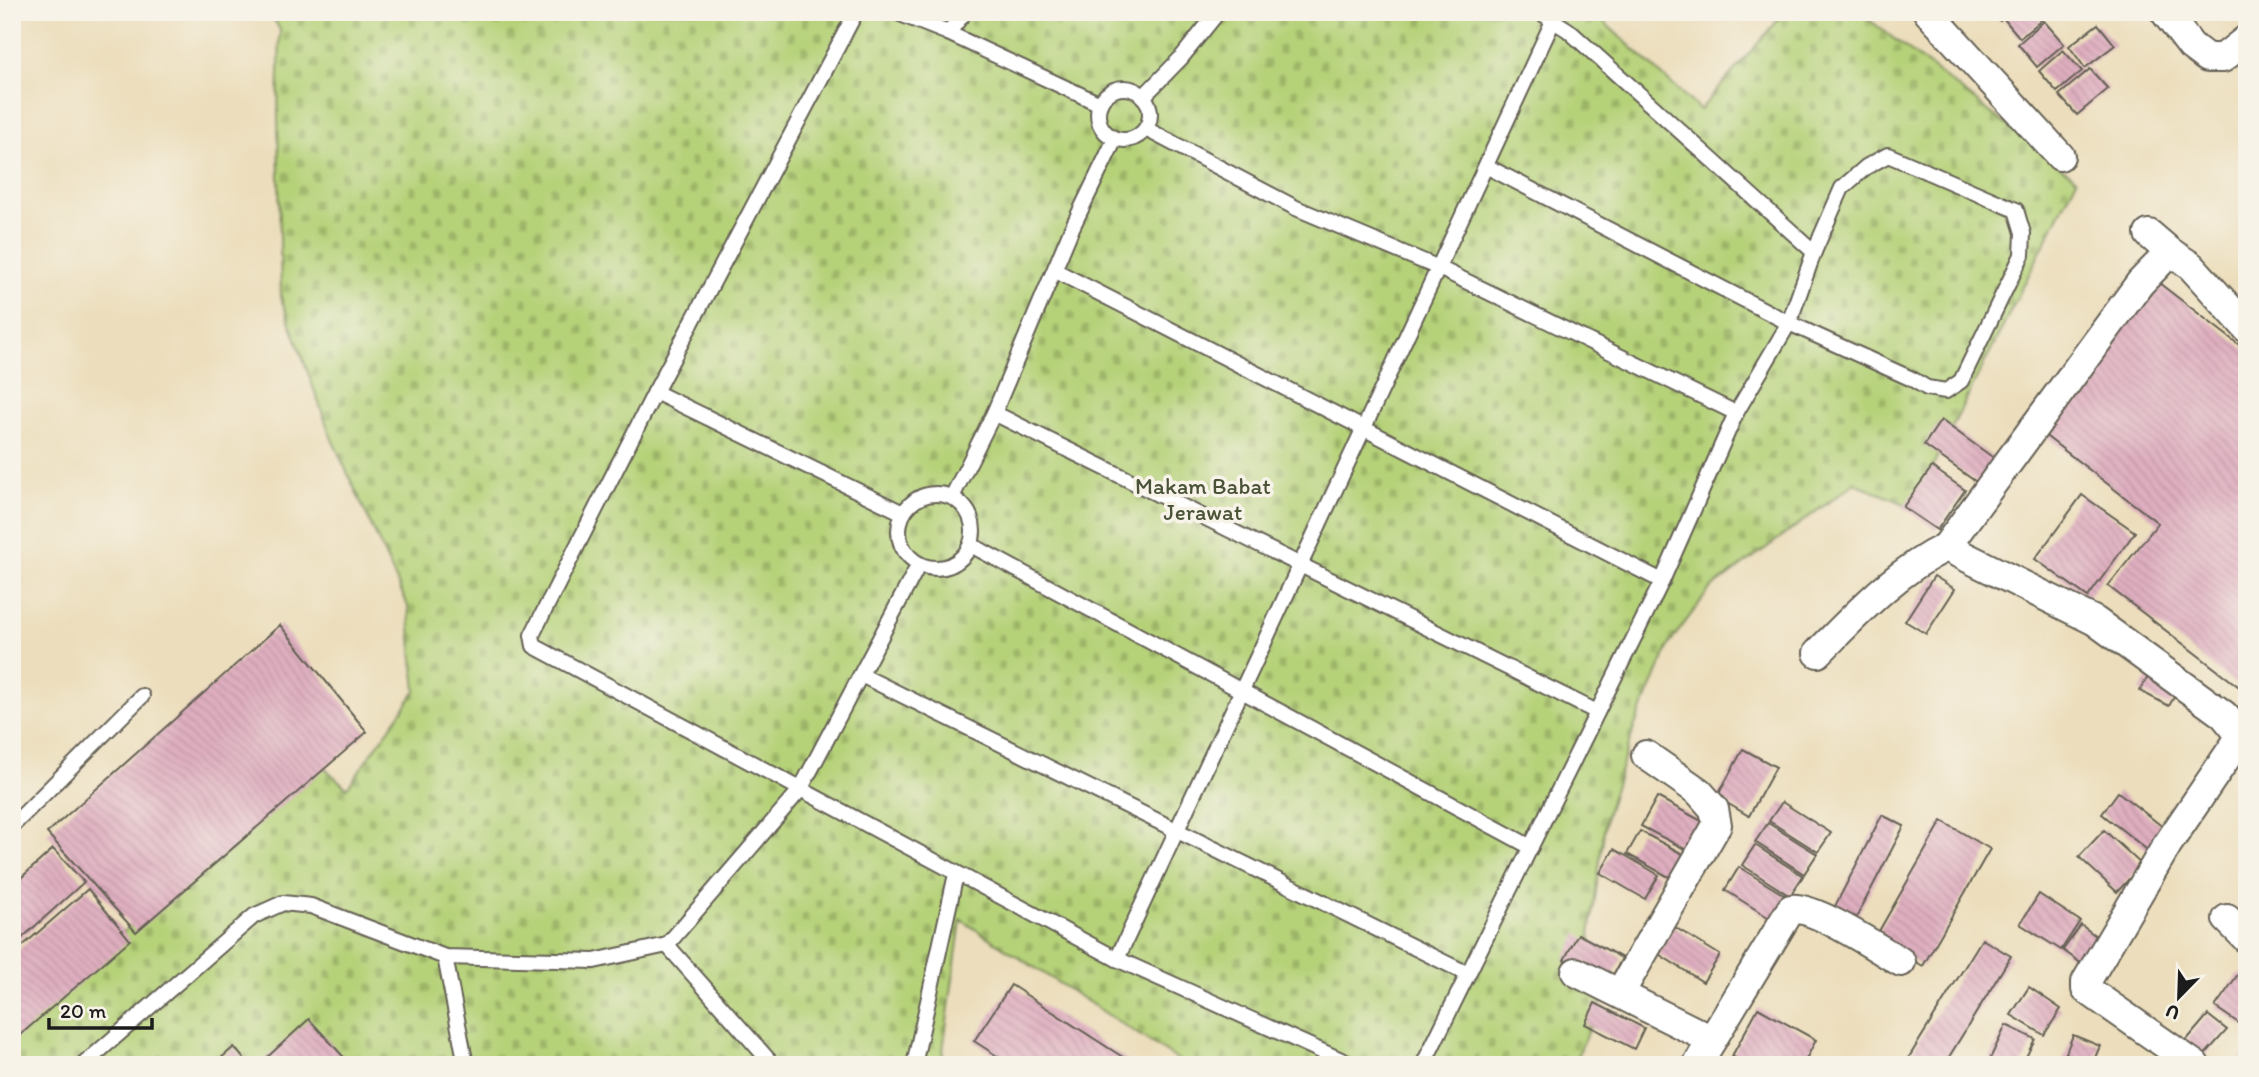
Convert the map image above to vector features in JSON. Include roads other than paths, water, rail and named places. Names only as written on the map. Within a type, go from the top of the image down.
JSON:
[{"type":"street","points":[[1928,12],[2060,156]]},
{"type":"street","points":[[2165,12],[2191,46],[2207,58],[2223,58],[2247,38]]},
{"type":"street","points":[[2149,234],[2191,267],[2247,328]]},
{"type":"street","points":[[1818,653],[1887,584],[1927,556],[1946,547],[2140,283],[2170,252]]},
{"type":"street","points":[[1946,547],[2095,621],[2224,715],[2244,740],[2167,845],[2086,982],[2086,989],[2195,1065]]},
{"type":"street","points":[[1620,993],[1717,825],[1714,809],[1699,792],[1646,755]]},
{"type":"street","points":[[1697,1065],[1791,909],[1803,908],[1821,916],[1901,962]]},
{"type":"street","points":[[2227,919],[2247,939]]},
{"type":"street","points":[[1576,972],[1712,1040]]},
{"type":"lane","points":[[856,12],[655,392],[532,635],[534,646],[1117,958],[1352,1065]]},
{"type":"lane","points":[[895,12],[948,33],[1100,104]]},
{"type":"lane","points":[[948,33],[965,12]]},
{"type":"lane","points":[[1143,97],[1181,58],[1218,12]]},
{"type":"lane","points":[[1540,12],[1568,30],[1814,252]]},
{"type":"lane","points":[[1117,958],[1553,21]]},
{"type":"lane","points":[[1120,88],[1136,91],[1150,107],[1146,129],[1138,137],[1127,141],[1115,139],[1106,133],[1100,124],[1100,104],[1104,97],[1120,88]]},
{"type":"lane","points":[[1146,129],[1296,208],[1438,268],[1736,412]]},
{"type":"lane","points":[[953,497],[994,413],[1071,230],[1115,139]]},
{"type":"lane","points":[[1423,1065],[1662,581],[1736,412],[1788,323],[1814,252],[1842,188],[1867,167],[1888,155],[2016,210],[2023,233],[2022,255],[1961,381],[1946,391],[1927,388],[1788,323],[1486,166]]},
{"type":"lane","points":[[1056,271],[1662,581]]},
{"type":"lane","points":[[655,392],[903,513]]},
{"type":"lane","points":[[994,413],[1597,712]]},
{"type":"lane","points":[[925,495],[953,497],[972,517],[974,532],[971,545],[962,558],[949,566],[934,568],[919,564],[907,554],[900,541],[899,527],[903,513],[912,502],[925,495]]},
{"type":"lane","points":[[971,545],[1531,847]]},
{"type":"lane","points":[[83,1065],[254,916],[283,903],[312,906],[445,957],[594,961],[667,945],[800,790],[919,564]]},
{"type":"lane","points":[[860,675],[1468,974]]},
{"type":"lane","points":[[12,826],[142,696]]},
{"type":"lane","points":[[914,1065],[956,874]]},
{"type":"lane","points":[[667,945],[773,1065]]},
{"type":"lane","points":[[445,957],[466,1065]]},
{"type":"park label","name":"Makam Babat Jerawat","points":[[1203,499]]}]
